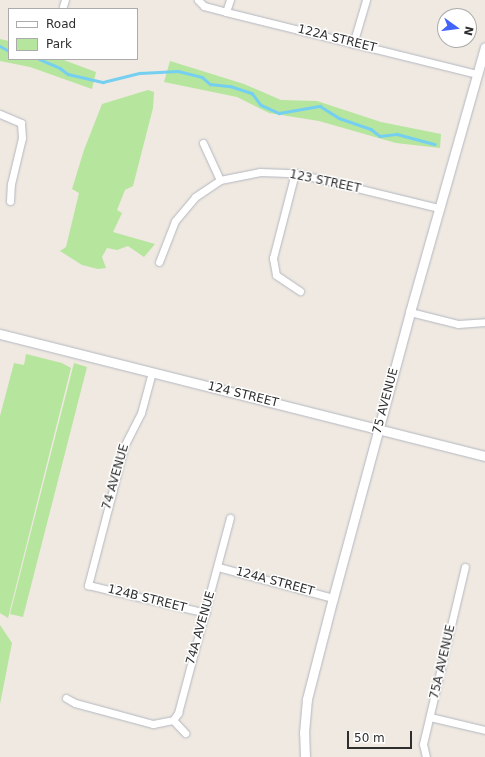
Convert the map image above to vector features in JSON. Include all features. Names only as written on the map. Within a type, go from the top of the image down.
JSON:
[{"type":"street","name":"122A STREET","points":[[198,0],[204,6],[226,12],[477,74]]},
{"type":"street","points":[[226,12],[230,0]]},
{"type":"street","points":[[354,44],[366,0]]},
{"type":"street","name":"75 AVENUE","points":[[305,757],[304,733],[307,699],[378,428],[485,47]]},
{"type":"street","points":[[0,114],[24,122],[22,138],[11,184],[10,202]]},
{"type":"street","points":[[203,143],[220,180]]},
{"type":"street","name":"123 STREET","points":[[159,262],[170,232],[183,209],[220,180],[260,172],[295,173],[439,208]]},
{"type":"street","points":[[295,173],[273,258],[276,275],[300,291]]},
{"type":"street","points":[[410,312],[458,324],[485,322]]},
{"type":"street","name":"124 STREET","points":[[0,334],[485,456]]},
{"type":"street","name":"74 AVENUE","points":[[88,585],[121,456],[141,413],[152,372]]},
{"type":"street","name":"74A AVENUE","points":[[173,720],[178,713],[206,614],[230,518]]},
{"type":"street","name":"124A STREET","points":[[218,567],[333,598]]},
{"type":"street","name":"75A AVENUE","points":[[426,757],[423,744],[465,567]]},
{"type":"street","name":"124B STREET","points":[[88,585],[206,614]]},
{"type":"street","points":[[66,698],[76,703],[153,724],[173,720],[185,733]]},
{"type":"street","points":[[430,717],[485,730]]},
{"type":"green space","points":[[0,39],[8,41],[8,60],[64,60],[96,72],[92,89],[30,67],[0,61]]},
{"type":"green space","points":[[170,61],[244,84],[281,100],[317,101],[381,122],[441,134],[440,148],[396,143],[319,121],[269,113],[237,97],[164,82]]},
{"type":"green space","points":[[148,90],[154,92],[153,108],[133,186],[125,190],[117,210],[122,213],[113,232],[155,244],[144,257],[128,246],[117,250],[107,248],[102,257],[106,268],[98,269],[82,265],[60,251],[66,247],[79,193],[72,189],[84,150],[102,104]]},
{"type":"green space","points":[[26,354],[62,363],[71,368],[8,618],[0,613],[0,416],[14,363],[24,365]]},
{"type":"green space","points":[[74,363],[87,367],[23,617],[10,614]]},
{"type":"green space","points":[[0,625],[12,643],[0,704]]},
{"type":"waterway","points":[[0,46],[8,50]]},
{"type":"waterway","points":[[41,60],[60,68],[68,74],[103,82],[140,73],[178,71],[202,77],[210,84],[230,86],[252,93],[261,105],[279,113],[320,106],[339,118],[371,129],[380,136],[397,134],[435,144]]}]
